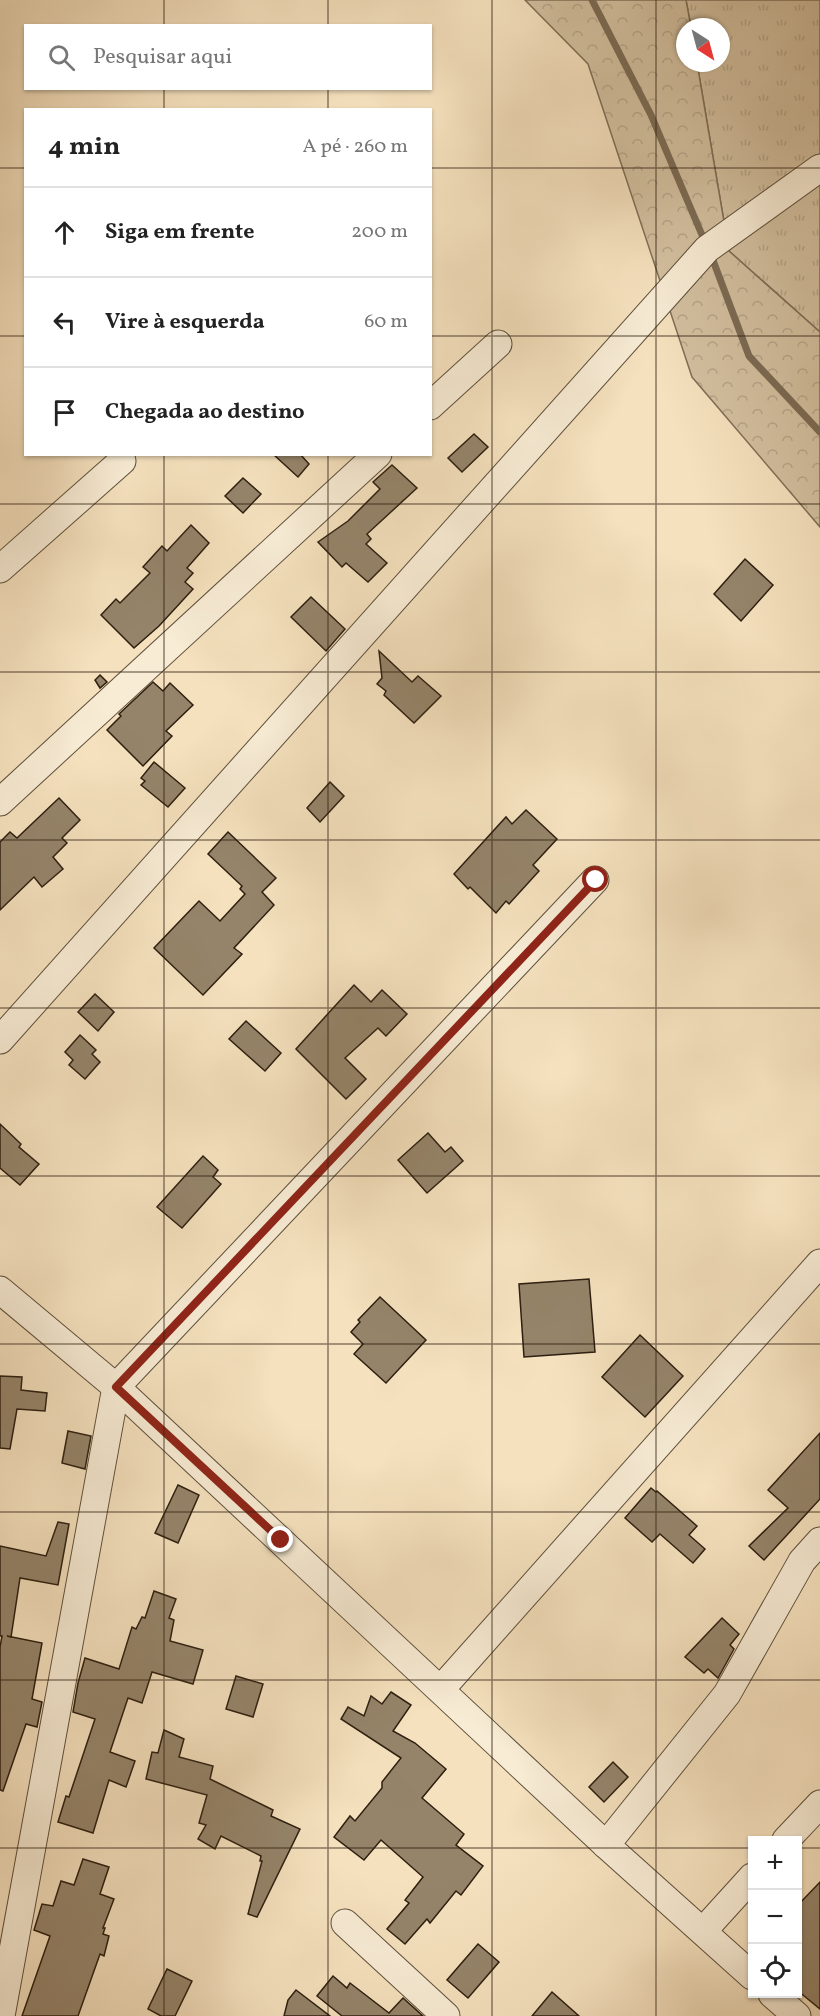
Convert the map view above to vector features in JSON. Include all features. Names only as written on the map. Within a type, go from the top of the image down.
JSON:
[{"type":"street","points":[[0,1040],[707,249],[820,168]]},
{"type":"street","points":[[432,404],[498,344]]},
{"type":"street","points":[[0,802],[376,456]]},
{"type":"street","points":[[0,569],[122,461]]},
{"type":"street","points":[[1,2016],[116,1387],[596,880]]},
{"type":"street","points":[[441,1689],[820,1263]]},
{"type":"street","points":[[2,1294],[116,1387],[606,1845],[748,1972]]},
{"type":"street","points":[[606,1845],[727,1694],[802,1562],[820,1541]]},
{"type":"street","points":[[790,1836],[820,1804]]},
{"type":"street","points":[[703,1931],[748,1882]]},
{"type":"street","points":[[345,1923],[446,2016]]},
{"type":"street","points":[[777,1998],[797,2016]]},
{"type":"green space","points":[[525,0],[686,0],[689,18],[676,18],[676,72],[699,72],[729,251],[820,332],[820,527],[692,377],[588,64]]},
{"type":"green space","points":[[686,0],[820,0],[820,332],[729,251],[699,72],[730,72],[730,18],[689,18]]},
{"type":"building","points":[[474,434],[488,447],[462,472],[448,458]]},
{"type":"building","points":[[275,456],[302,456],[309,464],[298,477]]},
{"type":"building","points":[[392,465],[417,488],[367,534],[371,539],[366,544],[387,563],[368,582],[346,563],[342,567],[318,542],[348,521],[380,489],[373,482]]},
{"type":"building","points":[[243,478],[261,494],[243,513],[225,496]]},
{"type":"building","points":[[191,525],[209,543],[187,568],[193,573],[185,582],[193,589],[159,626],[134,648],[101,615],[116,599],[120,603],[150,573],[143,567],[162,546],[167,551]]},
{"type":"building","points":[[745,559],[773,585],[741,621],[714,594]]},
{"type":"building","points":[[311,597],[345,629],[326,651],[291,617]]},
{"type":"building","points":[[379,651],[412,682],[418,676],[441,696],[414,723],[384,695],[386,691],[377,684],[382,678]]},
{"type":"building","points":[[100,675],[107,682],[100,688],[95,680]]},
{"type":"building","points":[[153,682],[163,691],[170,683],[193,705],[166,731],[172,736],[143,766],[107,730],[121,716],[119,714]]},
{"type":"building","points":[[154,762],[185,788],[168,807],[141,785],[145,781],[141,778]]},
{"type":"building","points":[[330,782],[344,796],[320,822],[307,808]]},
{"type":"building","points":[[59,798],[80,820],[62,838],[67,843],[53,857],[63,869],[42,887],[34,877],[0,910],[0,842],[10,832],[17,838]]},
{"type":"building","points":[[526,810],[557,839],[533,865],[539,871],[509,904],[506,901],[496,913],[454,874],[506,817],[512,824]]},
{"type":"building","points":[[228,832],[276,878],[262,892],[274,905],[234,948],[242,954],[203,995],[154,948],[199,901],[220,921],[245,894],[240,889],[242,886],[208,854]]},
{"type":"building","points":[[354,985],[371,1002],[382,990],[407,1014],[386,1036],[378,1028],[345,1058],[366,1079],[346,1099],[296,1049]]},
{"type":"building","points":[[95,994],[114,1012],[98,1031],[78,1012]]},
{"type":"building","points":[[246,1021],[281,1053],[265,1071],[229,1039]]},
{"type":"building","points":[[80,1035],[96,1050],[92,1054],[100,1062],[85,1079],[69,1065],[73,1060],[65,1052]]},
{"type":"building","points":[[0,1124],[21,1144],[19,1147],[39,1164],[20,1185],[0,1168]]},
{"type":"building","points":[[428,1133],[445,1152],[451,1147],[463,1161],[427,1193],[398,1160]]},
{"type":"building","points":[[203,1156],[218,1170],[213,1177],[221,1184],[182,1228],[157,1207]]},
{"type":"building","points":[[589,1279],[595,1352],[524,1357],[519,1284]]},
{"type":"building","points":[[380,1297],[426,1340],[386,1383],[354,1354],[363,1344],[351,1332],[360,1322],[358,1320]]},
{"type":"building","points":[[640,1335],[683,1376],[645,1417],[602,1377]]},
{"type":"building","points":[[0,1376],[22,1377],[21,1390],[47,1393],[45,1411],[17,1409],[10,1449],[0,1448]]},
{"type":"building","points":[[68,1431],[91,1436],[85,1469],[62,1463]]},
{"type":"building","points":[[820,1433],[820,1499],[764,1560],[749,1546],[788,1508],[768,1490]]},
{"type":"building","points":[[178,1485],[199,1495],[178,1543],[155,1533]]},
{"type":"building","points":[[651,1488],[697,1526],[689,1535],[705,1549],[693,1563],[660,1534],[652,1542],[625,1518]]},
{"type":"building","points":[[58,1522],[69,1524],[58,1585],[20,1578],[11,1637],[42,1643],[32,1699],[42,1702],[37,1727],[26,1724],[3,1791],[0,1790],[0,1647],[2,1636],[0,1636],[0,1546],[46,1556]]},
{"type":"building","points":[[154,1591],[176,1599],[169,1618],[174,1620],[170,1641],[203,1650],[193,1684],[152,1672],[142,1703],[128,1698],[110,1752],[135,1761],[126,1787],[109,1780],[93,1833],[58,1822],[66,1796],[69,1797],[95,1719],[73,1712],[85,1658],[119,1669],[132,1627],[136,1629],[142,1617],[145,1618]]},
{"type":"building","points":[[722,1618],[739,1634],[730,1645],[734,1649],[718,1678],[708,1669],[704,1673],[685,1657]]},
{"type":"building","points":[[236,1676],[263,1684],[253,1717],[226,1709]]},
{"type":"building","points":[[391,1692],[411,1705],[393,1731],[415,1743],[446,1769],[422,1798],[464,1834],[456,1845],[483,1866],[461,1895],[456,1891],[430,1923],[427,1919],[405,1944],[387,1929],[409,1903],[405,1900],[423,1877],[381,1840],[364,1860],[334,1837],[350,1816],[355,1821],[382,1788],[382,1782],[401,1758],[341,1719],[348,1707],[364,1716],[371,1696],[382,1704]]},
{"type":"building","points":[[164,1730],[184,1739],[179,1757],[213,1766],[210,1779],[273,1810],[271,1816],[300,1829],[257,1917],[248,1914],[262,1861],[260,1861],[261,1856],[221,1836],[215,1849],[198,1839],[206,1825],[199,1823],[207,1795],[146,1779],[152,1752],[158,1753]]},
{"type":"building","points":[[613,1762],[628,1777],[604,1802],[589,1787]]},
{"type":"building","points":[[83,1859],[109,1867],[100,1894],[114,1899],[103,1928],[105,1928],[103,1934],[109,1936],[104,1956],[100,1954],[78,2016],[22,2016],[50,1936],[34,1930],[42,1904],[53,1906],[61,1881],[74,1885]]},
{"type":"building","points":[[820,1882],[820,2009],[802,1994],[802,1901]]},
{"type":"building","points":[[478,1944],[499,1962],[468,1998],[447,1980]]},
{"type":"building","points":[[167,1969],[192,1981],[175,2016],[161,2016],[148,2009]]},
{"type":"building","points":[[333,1976],[347,1988],[350,1983],[389,2013],[403,1998],[423,2016],[342,2016],[317,1996]]},
{"type":"building","points":[[296,1990],[330,2016],[284,2016],[288,2000]]},
{"type":"building","points":[[552,1992],[579,2016],[532,2016]]},
{"type":"waterway","points":[[592,0],[651,115],[705,242]]},
{"type":"waterway","points":[[711,255],[749,356],[820,432]]},
{"type":"route","points":[[281,1540],[116,1387],[596,880]]}]
